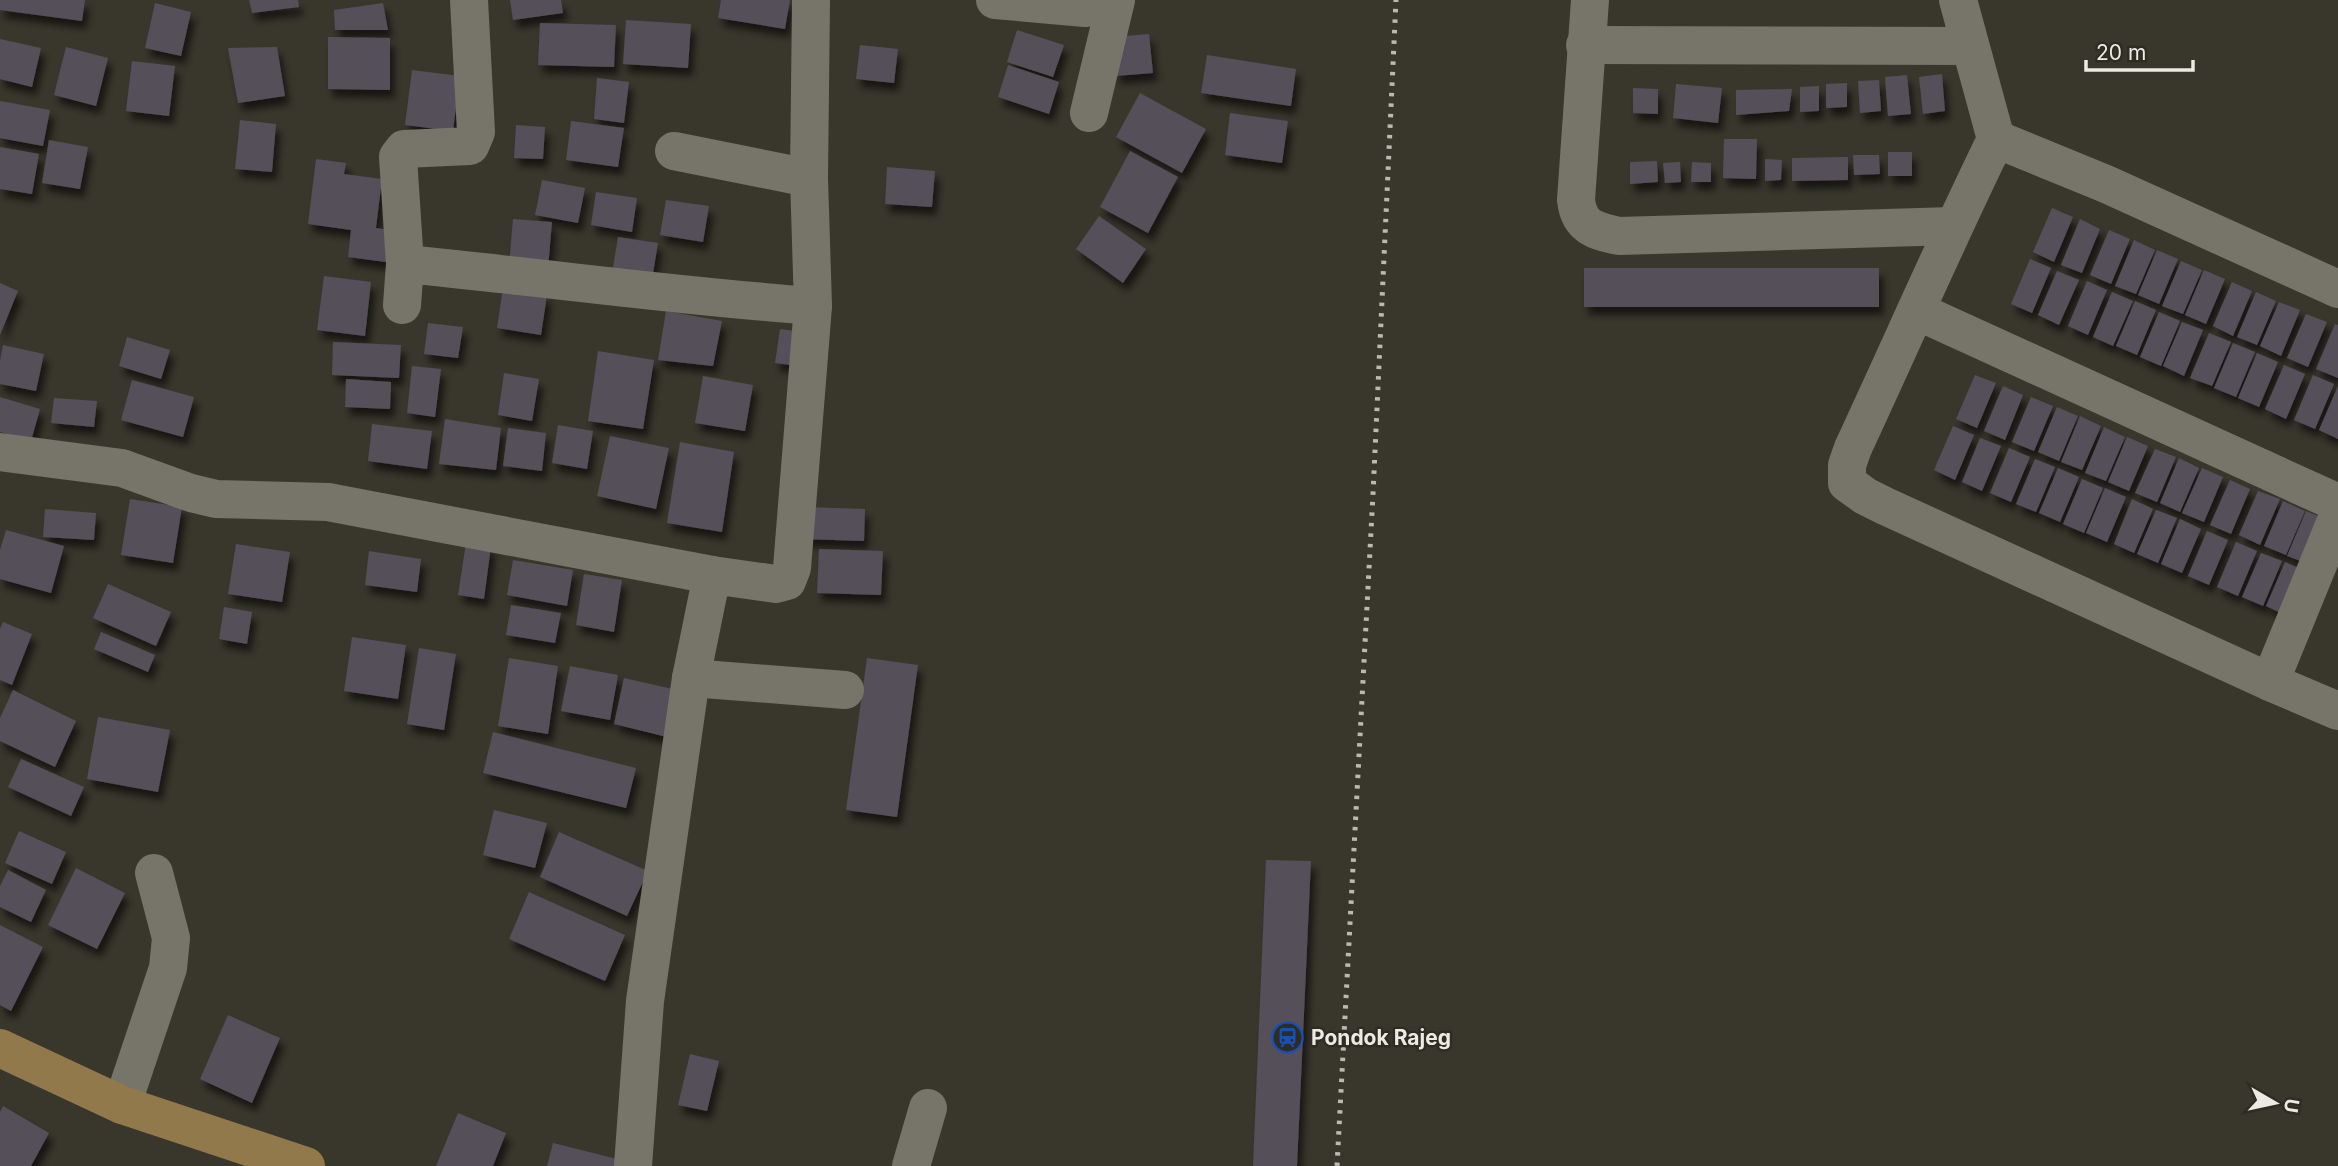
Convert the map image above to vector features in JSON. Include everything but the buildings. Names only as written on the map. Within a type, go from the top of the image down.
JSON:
[{"type":"main road","points":[[0,1048],[122,1105],[306,1166]]},
{"type":"street","points":[[402,305],[405,264],[398,157],[404,149],[470,146],[476,132],[470,0]]},
{"type":"street","points":[[0,452],[122,468],[191,493],[216,499],[328,502],[712,575],[776,584],[787,581],[792,568],[813,306],[809,178],[811,0]]},
{"type":"street","points":[[995,0],[1100,4],[1089,113]]},
{"type":"street","points":[[1590,0],[1576,200],[1578,215],[1584,223],[1600,232],[1619,236],[1953,226]]},
{"type":"street","points":[[1958,0],[1996,139],[1953,226],[1853,448],[1847,465],[1847,483],[1885,506],[2338,711]]},
{"type":"street","points":[[1585,45],[1970,46]]},
{"type":"street","points":[[1996,139],[2106,184],[2338,289]]},
{"type":"street","points":[[674,151],[809,178]]},
{"type":"street","points":[[405,264],[732,300],[813,306]]},
{"type":"street","points":[[1917,311],[2338,503]]},
{"type":"street","points":[[2270,682],[2338,516]]},
{"type":"street","points":[[633,1166],[645,1001],[691,678],[712,575]]},
{"type":"street","points":[[691,678],[845,690]]},
{"type":"street","points":[[122,1105],[168,968],[171,938],[154,873]]},
{"type":"street","points":[[911,1166],[928,1108]]},
{"type":"railway","points":[[1337,1166],[1396,0]]},
{"type":"place","name":"Pondok Rajeg","points":[[1288,1037]]}]
